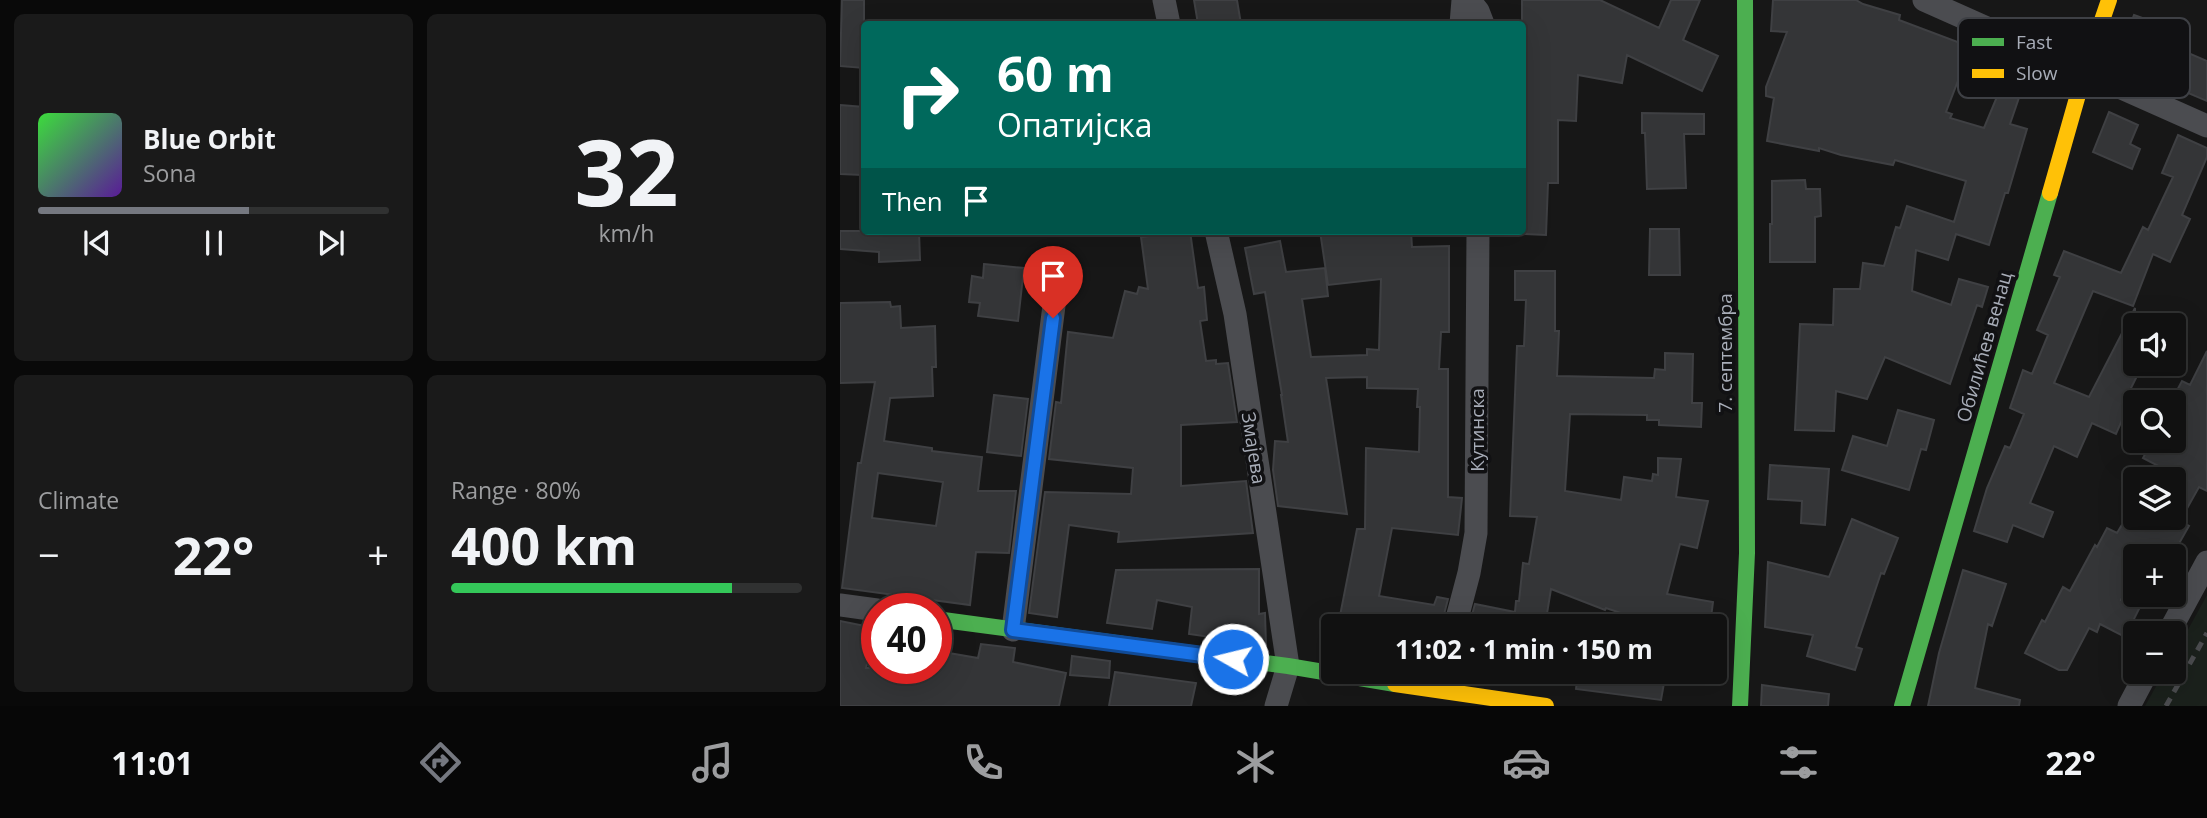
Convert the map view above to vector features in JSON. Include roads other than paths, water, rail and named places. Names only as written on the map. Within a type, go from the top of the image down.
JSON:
[{"type":"main road","name":"7. септембра","points":[[1740,706],[1747,553],[1745,0]]},
{"type":"main road","name":"Обилићев венац","points":[[2103,18],[2109,0]]},
{"type":"main road","name":"Обилићев венац","points":[[1902,706],[2077,98]]},
{"type":"main road","points":[[952,621],[1321,669]]},
{"type":"main road","points":[[1453,684],[1546,706]]},
{"type":"street","points":[[1164,0],[1169,21]]},
{"type":"street","points":[[1462,21],[1466,0]]},
{"type":"street","points":[[1466,0],[1478,11],[1482,21]]},
{"type":"street","points":[[1924,0],[1965,18]]},
{"type":"street","points":[[2147,98],[2207,125]]},
{"type":"street","name":"Змајева","points":[[1217,235],[1235,314],[1288,666]]},
{"type":"street","name":"Кутинска","points":[[1458,614],[1476,533],[1478,235]]},
{"type":"street","points":[[1013,630],[1059,266]]},
{"type":"street","points":[[2175,621],[2207,562]]},
{"type":"street","points":[[840,605],[861,608]]},
{"type":"street","points":[[1276,706],[1288,666]]},
{"type":"street","points":[[2129,706],[2141,684]]},
{"type":"railway","points":[[2166,706],[2207,633]]}]
